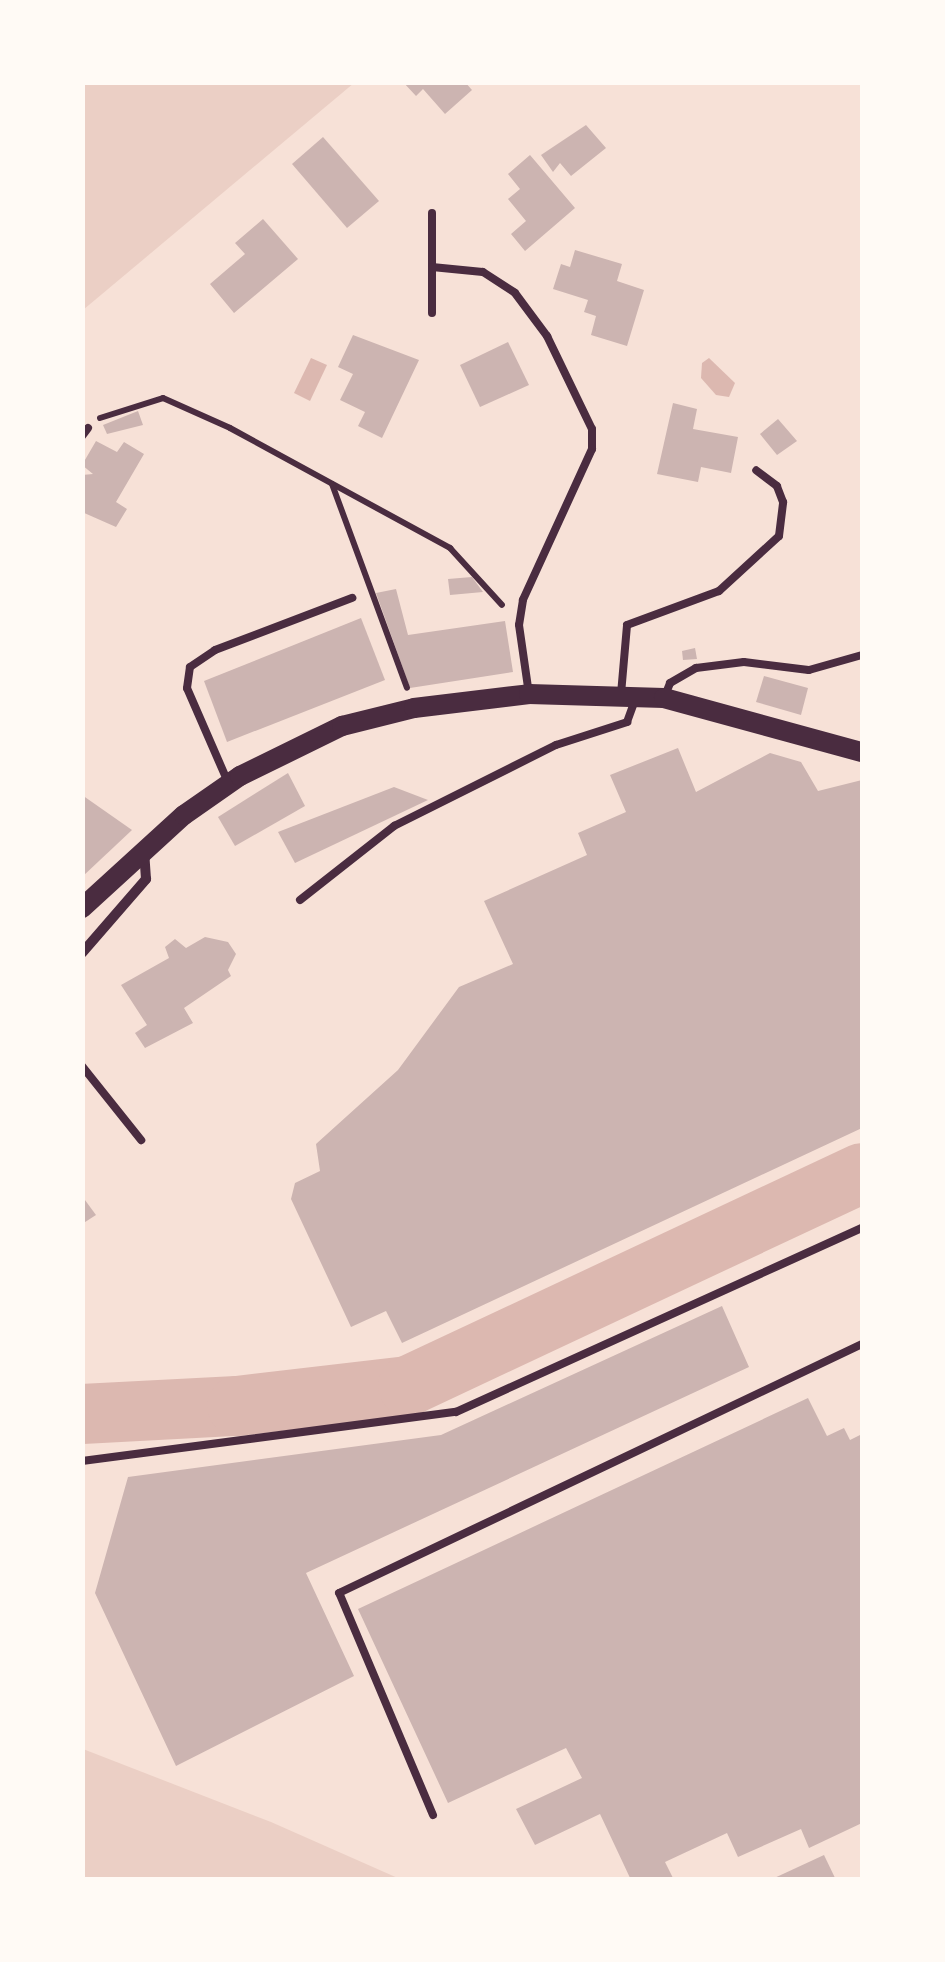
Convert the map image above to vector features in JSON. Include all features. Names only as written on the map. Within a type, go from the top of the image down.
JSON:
[{"type":"main road","points":[[82,908],[143,851],[229,784],[342,726],[414,708],[530,694],[664,698],[862,752]]},
{"type":"street","points":[[82,953],[146,879],[143,851]]},
{"type":"lane","points":[[432,213],[432,313]]},
{"type":"lane","points":[[432,267],[483,272],[516,293],[547,336],[592,429],[592,449],[523,600],[519,626],[530,694]]},
{"type":"lane","points":[[300,900],[394,826],[556,745],[628,722],[627,625],[720,591],[780,536],[783,502],[777,486],[756,470]]},
{"type":"lane","points":[[229,784],[187,688],[190,667],[215,650],[352,598]]},
{"type":"lane","points":[[664,698],[670,683],[696,668],[744,662],[809,670],[862,655]]},
{"type":"lane","points":[[82,1066],[141,1140]]},
{"type":"lane","points":[[82,1462],[441,1416],[862,1228]]},
{"type":"lane","points":[[433,1815],[339,1594],[862,1344]]},
{"type":"path","points":[[85,432],[103,415],[163,398],[230,428],[450,548],[519,626]]},
{"type":"shaded area","points":[[83,82],[354,82],[354,83],[83,310]]},
{"type":"shaded area","points":[[311,358],[327,365],[310,401],[294,393]]},
{"type":"shaded area","points":[[709,358],[735,383],[729,397],[716,395],[701,378],[702,363]]},
{"type":"shaded area","points":[[83,1749],[271,1822],[400,1879],[83,1879]]},
{"type":"building","points":[[403,82],[465,82],[472,90],[445,114],[423,89],[416,96]]},
{"type":"building","points":[[586,125],[606,148],[571,176],[560,163],[553,172],[541,155]]},
{"type":"building","points":[[323,137],[379,201],[347,228],[292,164]]},
{"type":"building","points":[[530,155],[575,208],[525,251],[511,234],[526,221],[508,199],[520,189],[508,174]]},
{"type":"building","points":[[263,219],[298,259],[234,313],[210,284],[245,254],[235,243]]},
{"type":"building","points":[[575,250],[622,264],[617,281],[644,290],[627,346],[591,335],[596,316],[584,312],[588,300],[553,289],[561,264],[570,267]]},
{"type":"building","points":[[353,335],[419,360],[382,438],[358,426],[365,412],[340,400],[353,374],[338,367]]},
{"type":"building","points":[[508,342],[529,385],[480,407],[460,365]]},
{"type":"building","points":[[673,403],[697,409],[693,429],[738,437],[731,473],[701,467],[698,482],[657,474]]},
{"type":"building","points":[[138,411],[143,425],[107,434],[103,425]]},
{"type":"building","points":[[778,419],[797,441],[777,455],[760,434]]},
{"type":"building","points":[[96,441],[117,452],[124,442],[144,454],[116,502],[127,509],[116,527],[82,512],[82,475],[93,474],[82,465]]},
{"type":"building","points":[[472,577],[483,592],[450,595],[448,579]]},
{"type":"building","points":[[396,589],[408,635],[505,621],[513,672],[410,688],[376,593]]},
{"type":"building","points":[[361,618],[385,680],[227,742],[204,681]]},
{"type":"building","points":[[695,648],[697,659],[683,660],[682,651]]},
{"type":"building","points":[[764,676],[808,688],[801,715],[756,702]]},
{"type":"building","points":[[678,748],[696,792],[770,753],[801,762],[818,791],[862,780],[862,1128],[402,1343],[386,1311],[351,1327],[291,1199],[295,1183],[320,1171],[316,1144],[398,1070],[459,987],[513,964],[484,901],[587,855],[578,833],[626,812],[610,775]]},
{"type":"building","points":[[288,773],[305,806],[235,846],[218,817]]},
{"type":"building","points":[[394,787],[428,800],[295,863],[278,832]]},
{"type":"building","points":[[82,795],[132,830],[82,877]]},
{"type":"building","points":[[205,937],[228,942],[236,954],[228,970],[231,976],[184,1008],[193,1023],[145,1048],[135,1033],[147,1025],[121,985],[169,958],[165,947],[175,939],[186,948]]},
{"type":"building","points":[[82,1196],[96,1215],[82,1224]]},
{"type":"building","points":[[722,1306],[749,1367],[306,1573],[354,1676],[176,1766],[95,1593],[128,1477],[441,1435]]},
{"type":"building","points":[[808,1398],[827,1436],[844,1428],[850,1440],[862,1434],[862,1823],[809,1848],[801,1829],[738,1857],[727,1833],[665,1862],[674,1880],[631,1880],[600,1814],[535,1845],[516,1809],[582,1778],[566,1748],[448,1803],[358,1609]]},
{"type":"building","points":[[824,1855],[836,1880],[770,1880]]},
{"type":"waterway","points":[[82,1414],[237,1406],[408,1386],[862,1173]]}]
